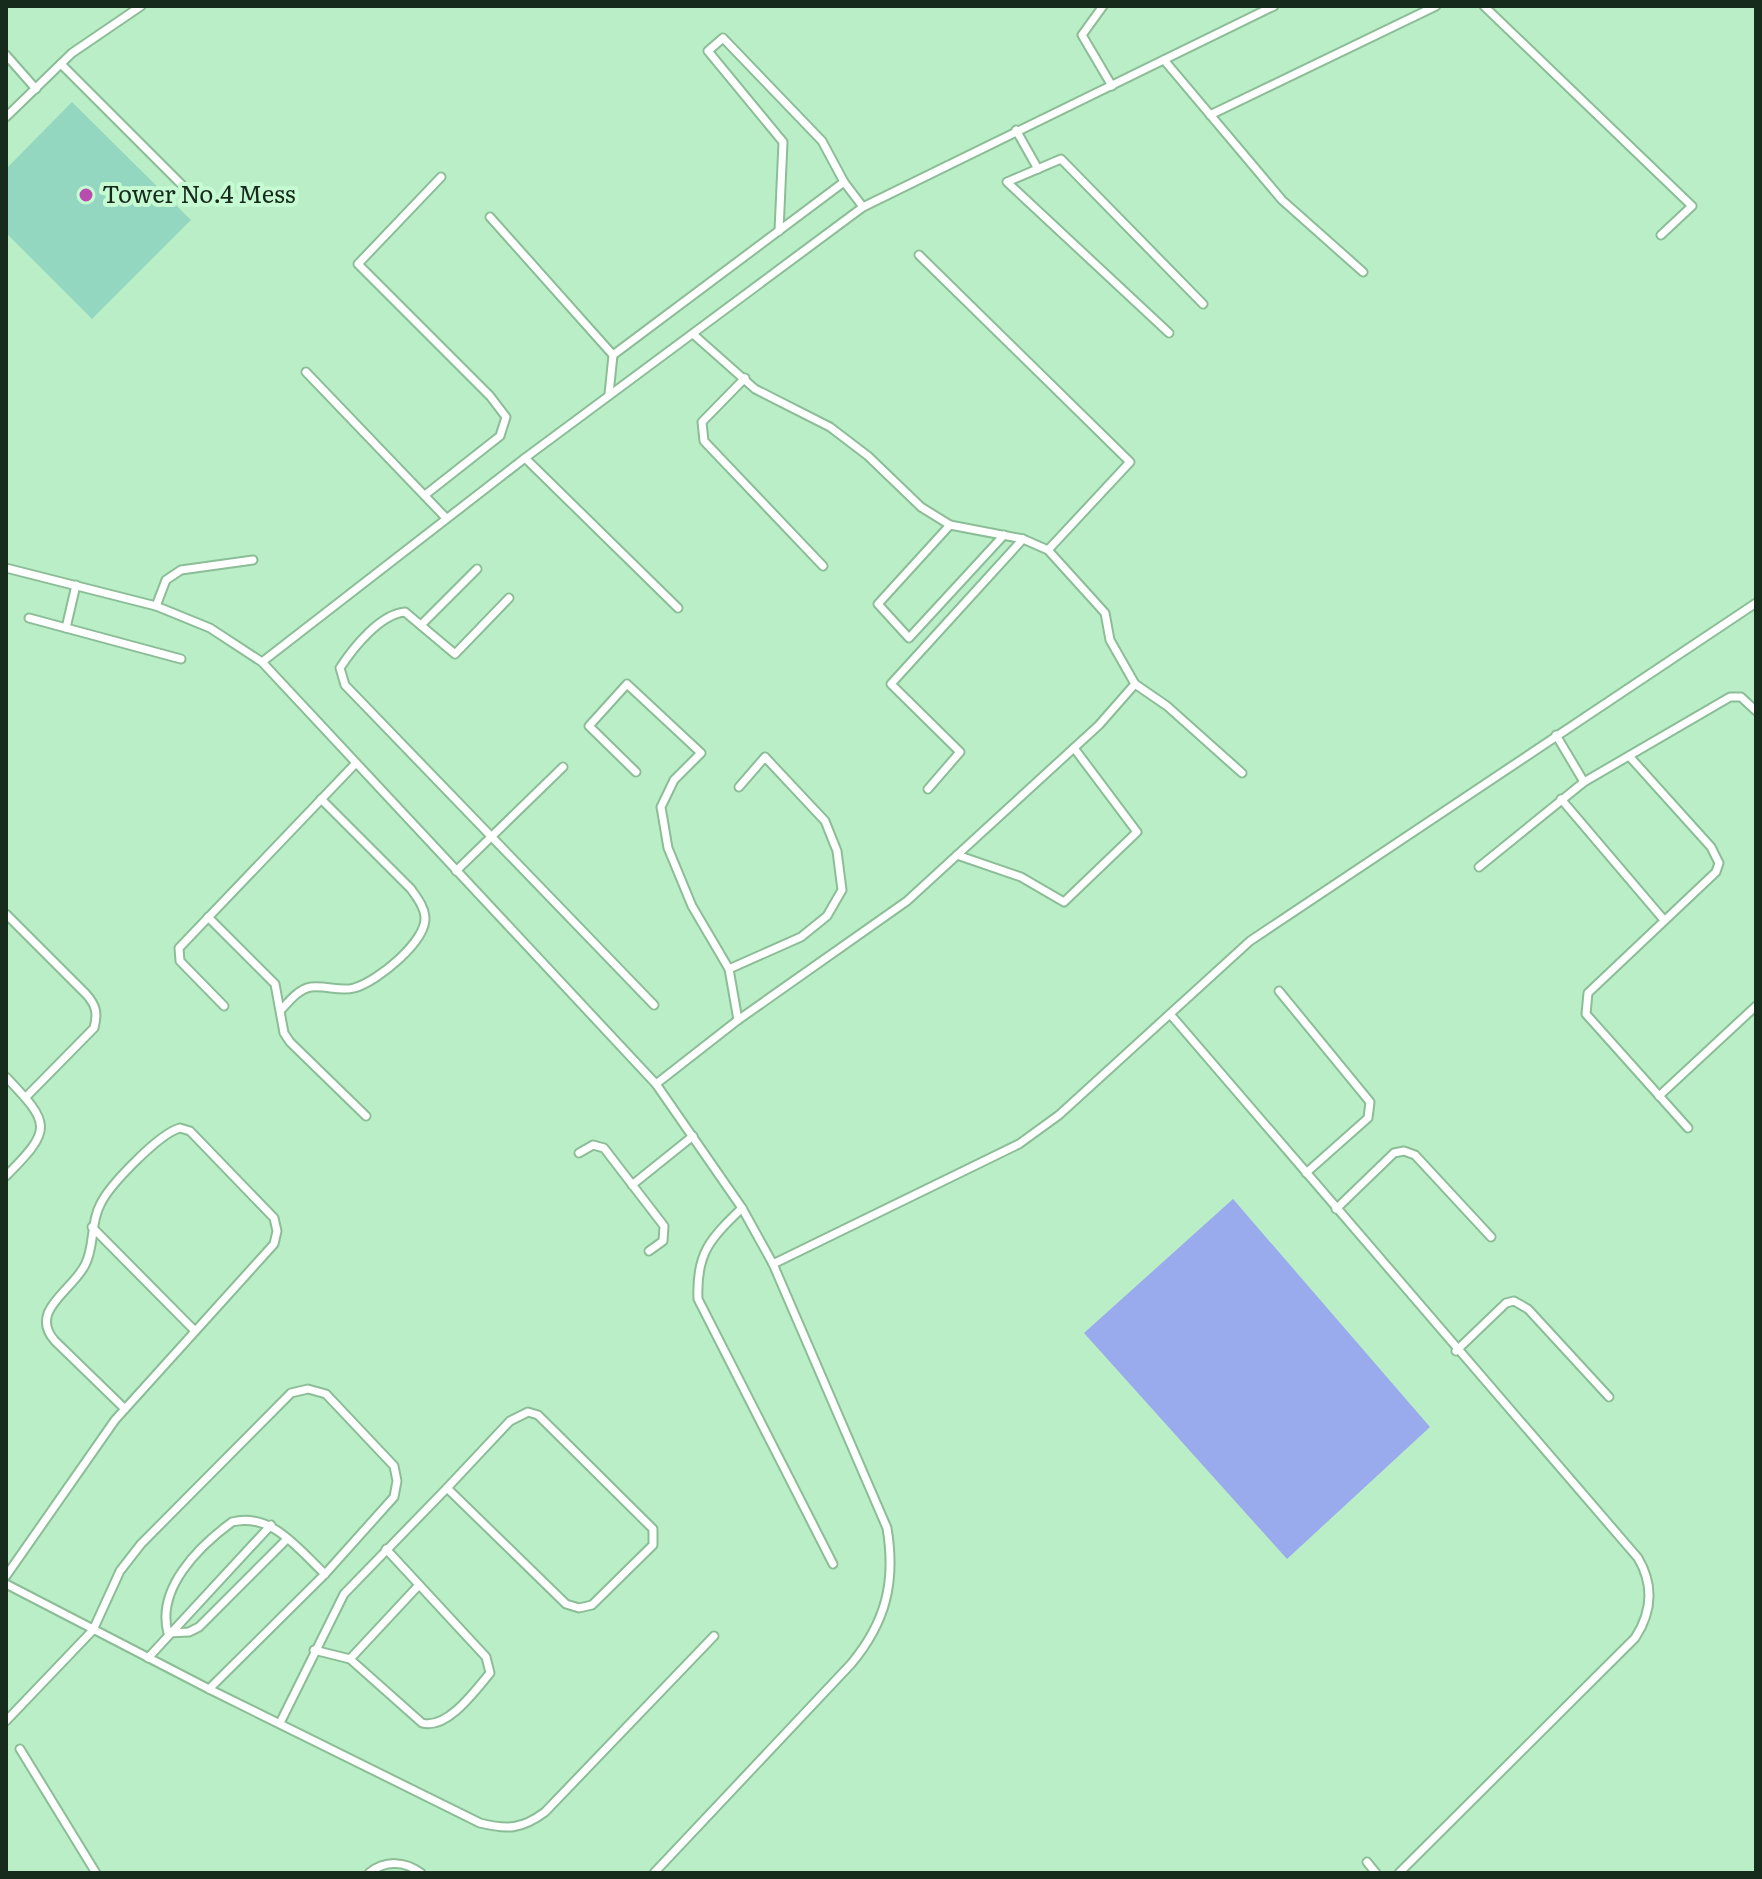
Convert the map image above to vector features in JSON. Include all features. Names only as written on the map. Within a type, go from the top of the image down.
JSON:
[{"type":"lane","points":[[6,117],[61,64],[119,18],[141,6]]},
{"type":"lane","points":[[1103,6],[1082,35],[1112,86]]},
{"type":"lane","points":[[262,662],[609,394],[863,207],[1274,6]]},
{"type":"lane","points":[[1210,115],[1436,6]]},
{"type":"lane","points":[[1484,6],[1692,206],[1661,235]]},
{"type":"lane","points":[[779,231],[783,142],[708,51],[723,38],[822,141],[844,182],[863,207]]},
{"type":"lane","points":[[6,55],[36,89]]},
{"type":"lane","points":[[1164,60],[1282,200],[1363,272]]},
{"type":"lane","points":[[61,64],[183,186]]},
{"type":"lane","points":[[1016,130],[1038,169]]},
{"type":"lane","points":[[1169,333],[1007,182],[1061,159],[1203,304]]},
{"type":"lane","points":[[425,495],[500,436],[506,417],[490,396],[358,264],[441,177]]},
{"type":"lane","points":[[609,394],[613,355],[844,182]]},
{"type":"lane","points":[[490,217],[613,355]]},
{"type":"lane","points":[[919,255],[1130,462],[1048,550]]},
{"type":"lane","points":[[693,334],[755,389],[784,407],[830,427],[868,456],[921,507],[950,525],[1023,539],[1048,550],[1105,613],[1110,640],[1135,684],[1167,706],[1242,773]]},
{"type":"lane","points":[[306,372],[446,518]]},
{"type":"lane","points":[[745,378],[702,422],[704,441],[823,566]]},
{"type":"lane","points":[[525,458],[678,608]]},
{"type":"lane","points":[[950,525],[878,604],[909,638],[1004,535]]},
{"type":"lane","points":[[928,789],[960,752],[891,684],[1023,539]]},
{"type":"lane","points":[[156,606],[166,580],[181,570],[253,560]]},
{"type":"lane","points":[[6,568],[156,606],[210,628],[262,662],[656,1084],[742,1208],[773,1264],[887,1528],[892,1557],[891,1587],[883,1615],[870,1641],[851,1664],[654,1873]]},
{"type":"lane","points":[[421,625],[477,569]]},
{"type":"lane","points":[[66,628],[76,585]]},
{"type":"lane","points":[[509,598],[455,654],[405,612],[392,613],[340,668],[345,685],[654,1005]]},
{"type":"lane","points":[[773,1264],[1019,1144],[1059,1115],[1250,941],[1556,735],[1721,630],[1756,603]]},
{"type":"lane","points":[[29,618],[181,659]]},
{"type":"lane","points":[[636,772],[589,726],[627,684],[701,753],[674,780],[661,807],[668,848],[692,906],[729,969],[738,1020]]},
{"type":"lane","points":[[656,1084],[738,1020],[907,901],[1074,748],[1135,684]]},
{"type":"lane","points":[[1479,867],[1584,782],[1730,697],[1741,697],[1756,711]]},
{"type":"lane","points":[[1556,735],[1584,782]]},
{"type":"lane","points":[[957,855],[1021,877],[1064,902],[1137,832],[1074,748]]},
{"type":"lane","points":[[1629,756],[1717,854],[1716,872],[1595,986],[1585,1003],[1592,1022],[1688,1128]]},
{"type":"lane","points":[[729,969],[801,937],[827,916],[842,890],[837,851],[825,821],[765,757],[739,787]]},
{"type":"lane","points":[[224,1006],[180,961],[178,955],[183,942],[355,764]]},
{"type":"lane","points":[[456,871],[490,834],[563,767]]},
{"type":"lane","points":[[282,1009],[301,991],[312,987],[337,990],[366,984],[411,947],[422,934],[425,918],[421,902],[411,889],[321,799]]},
{"type":"lane","points":[[1561,799],[1664,920]]},
{"type":"lane","points":[[6,914],[86,994],[94,1003],[97,1015],[94,1028],[26,1097]]},
{"type":"lane","points":[[208,917],[275,984],[284,1033],[290,1042],[366,1116]]},
{"type":"lane","points":[[1279,991],[1370,1102],[1368,1118],[1306,1173]]},
{"type":"lane","points":[[1659,1096],[1756,1006]]},
{"type":"lane","points":[[1170,1014],[1456,1351],[1638,1558],[1647,1578],[1649,1600],[1635,1638],[1399,1873]]},
{"type":"lane","points":[[6,1077],[37,1109],[42,1125],[38,1141],[6,1176]]},
{"type":"lane","points":[[6,1576],[125,1409],[274,1244],[277,1231],[274,1218],[190,1131],[170,1131],[107,1194],[92,1227],[86,1263],[48,1311],[45,1322],[47,1332],[55,1341],[125,1409]]},
{"type":"lane","points":[[632,1185],[693,1136]]},
{"type":"lane","points":[[579,1153],[593,1145],[604,1148],[666,1231],[663,1241],[649,1251]]},
{"type":"lane","points":[[1336,1209],[1394,1153],[1404,1151],[1415,1155],[1491,1237]]},
{"type":"lane","points":[[742,1208],[706,1246],[697,1272],[698,1299],[833,1564]]},
{"type":"lane","points":[[92,1227],[195,1331]]},
{"type":"lane","points":[[1456,1351],[1506,1303],[1514,1301],[1528,1309],[1609,1397]]},
{"type":"lane","points":[[6,1721],[93,1630],[120,1571],[149,1535],[291,1393],[308,1389],[326,1394],[394,1466],[397,1481],[394,1497],[325,1574],[209,1689]]},
{"type":"lane","points":[[280,1723],[344,1594],[518,1414],[538,1415],[648,1523],[653,1529],[653,1545],[592,1605],[579,1608],[566,1604],[447,1488]]},
{"type":"lane","points":[[168,1633],[165,1603],[171,1588],[222,1530],[245,1519],[271,1525],[325,1574]]},
{"type":"lane","points":[[148,1658],[271,1525]]},
{"type":"lane","points":[[168,1633],[189,1632],[199,1627],[287,1539]]},
{"type":"lane","points":[[314,1650],[350,1659],[422,1723],[431,1725],[446,1719],[486,1678],[491,1668],[486,1657],[386,1549]]},
{"type":"lane","points":[[6,1584],[480,1823],[507,1830],[528,1824],[545,1812],[714,1636]]},
{"type":"lane","points":[[350,1659],[419,1585]]},
{"type":"lane","points":[[20,1749],[96,1873]]},
{"type":"lane","points":[[369,1873],[391,1862],[411,1865],[421,1873]]},
{"type":"lane","points":[[1367,1862],[1376,1873]]},
{"type":"shaded area","points":[[1233,1199],[1430,1427],[1287,1559],[1084,1333]]},
{"type":"building","name":"Tower No.4 Mess","points":[[72,102],[191,220],[92,319],[6,233],[6,169]]},
{"type":"place","name":"Tower No.4 Mess","points":[[86,195]]}]
